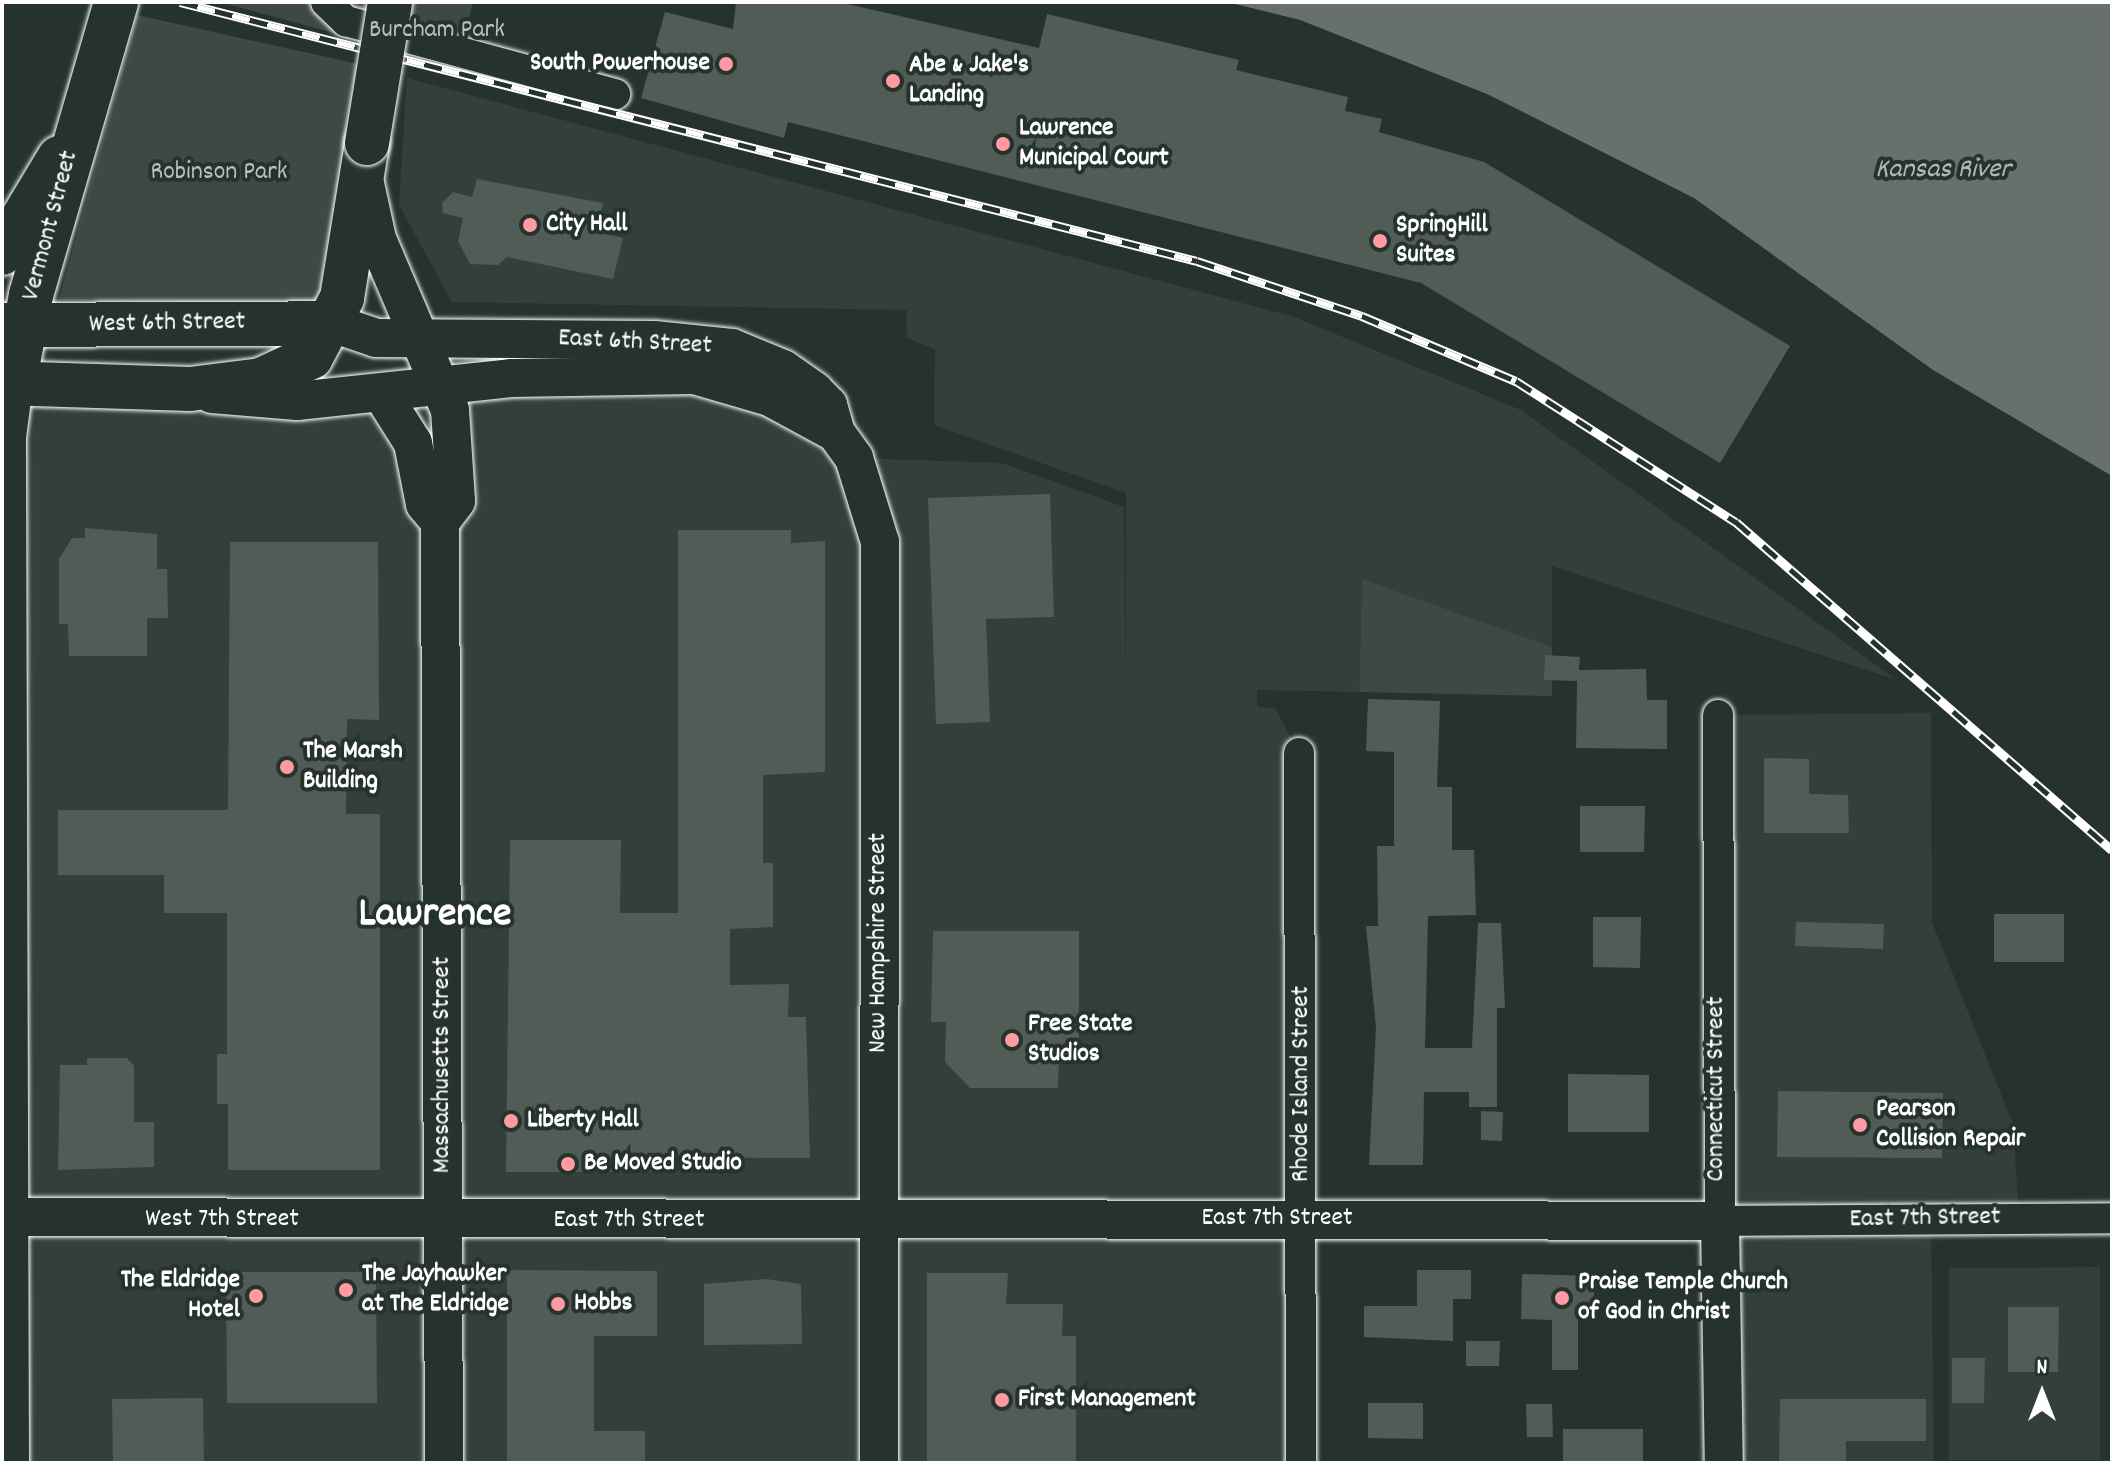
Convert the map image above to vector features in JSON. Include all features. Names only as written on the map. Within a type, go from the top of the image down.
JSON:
[{"type":"highway","name":"Vermont Street","points":[[8,384],[14,325],[116,2]]},
{"type":"highway","name":"Massachusetts Street","points":[[332,323],[390,2]]},
{"type":"highway","points":[[2,253],[76,133]]},
{"type":"highway","points":[[8,384],[190,389],[279,375],[311,357],[332,323]]},
{"type":"highway","name":"West 6th Street","points":[[14,325],[332,323]]},
{"type":"street","points":[[326,2],[346,21],[615,94]]},
{"type":"street","name":"Massachusetts Street","points":[[364,157],[377,239],[442,388],[456,501],[440,522],[444,1463]]},
{"type":"street","name":"West 6th Street","points":[[332,323],[376,338],[420,339]]},
{"type":"street","name":"East 6th Street","points":[[420,339],[654,340],[732,348],[783,369],[814,391],[828,405],[836,433]]},
{"type":"street","name":"East 6th Street","points":[[442,388],[511,378],[694,375],[747,386],[836,433]]},
{"type":"street","name":"Vermont Street","points":[[8,384],[5,1218],[10,1463]]},
{"type":"street","points":[[190,389],[248,402],[384,397],[442,388]]},
{"type":"street","name":"Massachusetts Street","points":[[384,397],[413,443],[425,504],[440,522]]},
{"type":"street","name":"New Hampshire Street","points":[[836,433],[854,458],[880,542],[879,1463]]},
{"type":"street","name":"Connecticut Street","points":[[1718,715],[1724,1463]]},
{"type":"street","name":"Rhode Island Street","points":[[1299,753],[1301,1463]]},
{"type":"street","name":"West 7th Street","points":[[5,1218],[443,1220]]},
{"type":"street","name":"East 7th Street","points":[[443,1220],[1720,1221],[2112,1218]]},
{"type":"shaded area","points":[[407,78],[1294,317],[1521,410],[1897,680],[1552,566],[1552,647],[1362,580],[1359,692],[1257,690],[1257,707],[1275,708],[1299,753],[1301,1463],[2,1463],[2,383],[111,389],[694,375],[855,458],[1002,463],[1124,507],[1126,703],[1126,493],[934,425],[935,349],[907,338],[906,310],[452,302],[399,205]]},
{"type":"shaded area","points":[[1931,713],[1932,922],[2013,1124],[2019,1218],[1931,1220],[1934,1463],[1724,1463],[1718,715]]},
{"type":"shaded area","points":[[2100,1267],[2100,1460],[1949,1460],[1949,1268]]},
{"type":"green space","name":"Burcham Park","points":[[219,2],[473,2],[457,66]]},
{"type":"green space","name":"Robinson Park","points":[[137,15],[358,64],[318,304],[59,300]]},
{"type":"green space","points":[[1362,579],[1552,647],[1552,696],[1359,692]]},
{"type":"water","name":"Kansas River","points":[[1227,2],[2112,2],[2112,476],[1933,370],[1694,198],[1487,94],[1300,20]]},
{"type":"building","points":[[736,2],[839,2],[1039,48],[1047,14],[1239,60],[1236,70],[1348,97],[1345,111],[1382,119],[1379,132],[1484,162],[1790,346],[1720,463],[1421,283],[788,122],[784,138],[641,98],[665,12],[733,29]]},
{"type":"building","name":"City Hall","points":[[477,179],[603,203],[597,232],[623,238],[613,279],[507,257],[498,265],[470,264],[458,241],[463,218],[443,213],[442,203],[453,192],[472,197]]},
{"type":"building","points":[[1050,494],[1054,617],[986,619],[990,722],[936,724],[928,498]]},
{"type":"building","points":[[85,528],[157,534],[157,569],[167,569],[168,618],[147,618],[147,656],[69,656],[68,624],[59,624],[59,559],[72,538],[85,538]]},
{"type":"building","points":[[678,530],[791,530],[791,543],[825,541],[825,772],[763,775],[763,863],[773,863],[773,927],[730,929],[730,985],[789,984],[788,1017],[806,1017],[810,1158],[658,1157],[658,1172],[506,1172],[510,840],[621,840],[620,913],[678,913]]},
{"type":"building","points":[[230,542],[378,542],[379,720],[347,719],[346,814],[380,814],[380,1170],[228,1170],[228,1104],[217,1104],[217,1054],[227,1054],[227,913],[164,913],[164,875],[58,875],[58,810],[228,810]]},
{"type":"building","points":[[1545,655],[1580,657],[1579,670],[1646,669],[1647,700],[1667,700],[1667,749],[1576,748],[1577,681],[1544,680]]},
{"type":"building","points":[[1368,699],[1440,701],[1437,787],[1452,787],[1452,850],[1474,850],[1476,915],[1428,916],[1425,1048],[1472,1048],[1478,923],[1501,923],[1505,1008],[1497,1008],[1497,1107],[1469,1107],[1469,1092],[1424,1092],[1423,1165],[1369,1165],[1376,1028],[1366,926],[1378,926],[1377,846],[1394,846],[1394,752],[1366,751]]},
{"type":"building","points":[[1764,758],[1809,759],[1809,794],[1848,795],[1849,833],[1764,833]]},
{"type":"building","points":[[1580,806],[1645,806],[1644,852],[1580,852]]},
{"type":"building","points":[[1994,914],[2064,914],[2064,962],[1994,962]]},
{"type":"building","points":[[1593,917],[1641,917],[1640,968],[1593,967]]},
{"type":"building","points":[[1796,922],[1884,924],[1883,949],[1795,946]]},
{"type":"building","points":[[933,931],[1079,931],[1079,1061],[1059,1059],[1058,1088],[970,1088],[945,1062],[946,1022],[931,1022]]},
{"type":"building","points":[[87,1058],[127,1058],[134,1066],[134,1122],[154,1122],[154,1167],[58,1170],[60,1065],[87,1065]]},
{"type":"building","points":[[1568,1074],[1649,1075],[1649,1132],[1568,1132]]},
{"type":"building","name":"Pearson Collision Repair","points":[[1778,1091],[1943,1093],[1942,1158],[1777,1157]]},
{"type":"building","points":[[1481,1111],[1503,1112],[1502,1141],[1481,1140]]},
{"type":"building","points":[[507,1270],[657,1271],[657,1336],[594,1336],[594,1431],[645,1431],[645,1463],[507,1463]]},
{"type":"building","points":[[1417,1270],[1471,1270],[1471,1299],[1453,1299],[1453,1341],[1364,1337],[1364,1306],[1417,1306]]},
{"type":"building","points":[[226,1272],[376,1272],[377,1403],[227,1403]]},
{"type":"building","name":"First Management","points":[[927,1273],[1008,1273],[1006,1304],[1063,1304],[1062,1336],[1076,1336],[1076,1463],[927,1463]]},
{"type":"building","name":"Praise Temple Church of God in Christ","points":[[1522,1274],[1594,1276],[1594,1320],[1578,1320],[1578,1370],[1552,1370],[1552,1320],[1521,1319]]},
{"type":"building","points":[[766,1279],[801,1284],[802,1344],[704,1345],[704,1284]]},
{"type":"building","points":[[2008,1307],[2059,1307],[2058,1372],[2008,1372]]},
{"type":"building","points":[[1466,1341],[1500,1341],[1499,1366],[1466,1366]]},
{"type":"building","points":[[1952,1358],[1985,1358],[1984,1403],[1952,1403]]},
{"type":"building","points":[[203,1398],[204,1463],[113,1463],[112,1399]]},
{"type":"building","points":[[1780,1399],[1926,1399],[1926,1441],[1846,1441],[1846,1463],[1779,1463]]},
{"type":"building","points":[[1368,1403],[1423,1403],[1423,1439],[1368,1438]]},
{"type":"building","points":[[1526,1404],[1552,1404],[1553,1437],[1527,1437]]},
{"type":"building","points":[[1563,1429],[1643,1429],[1643,1463],[1563,1462]]},
{"type":"railway","points":[[180,2],[1197,261],[1362,316],[1516,381],[1736,522],[2112,850]]},
{"type":"place","name":"South Powerhouse","points":[[726,64]]},
{"type":"place","name":"Abe & Jake's Landing","points":[[893,81]]},
{"type":"place","name":"Lawrence Municipal Court","points":[[1003,144]]},
{"type":"place","name":"City Hall","points":[[530,225]]},
{"type":"place","name":"SpringHill Suites","points":[[1380,241]]},
{"type":"place","name":"The Marsh Building","points":[[287,767]]},
{"type":"place","name":"Free State Studios","points":[[1012,1040]]},
{"type":"place","name":"Liberty Hall","points":[[511,1121]]},
{"type":"place","name":"Pearson Collision Repair","points":[[1860,1125]]},
{"type":"place","name":"Be Moved Studio","points":[[568,1164]]},
{"type":"place","name":"The Jayhawker at The Eldridge","points":[[346,1290]]},
{"type":"place","name":"The Eldridge Hotel","points":[[256,1296]]},
{"type":"place","name":"Praise Temple Church of God in Christ","points":[[1562,1298]]},
{"type":"place","name":"Hobbs","points":[[558,1304]]},
{"type":"place","name":"First Management","points":[[1002,1400]]},
{"type":"district","name":"Lawrence","points":[[435,916]]}]
